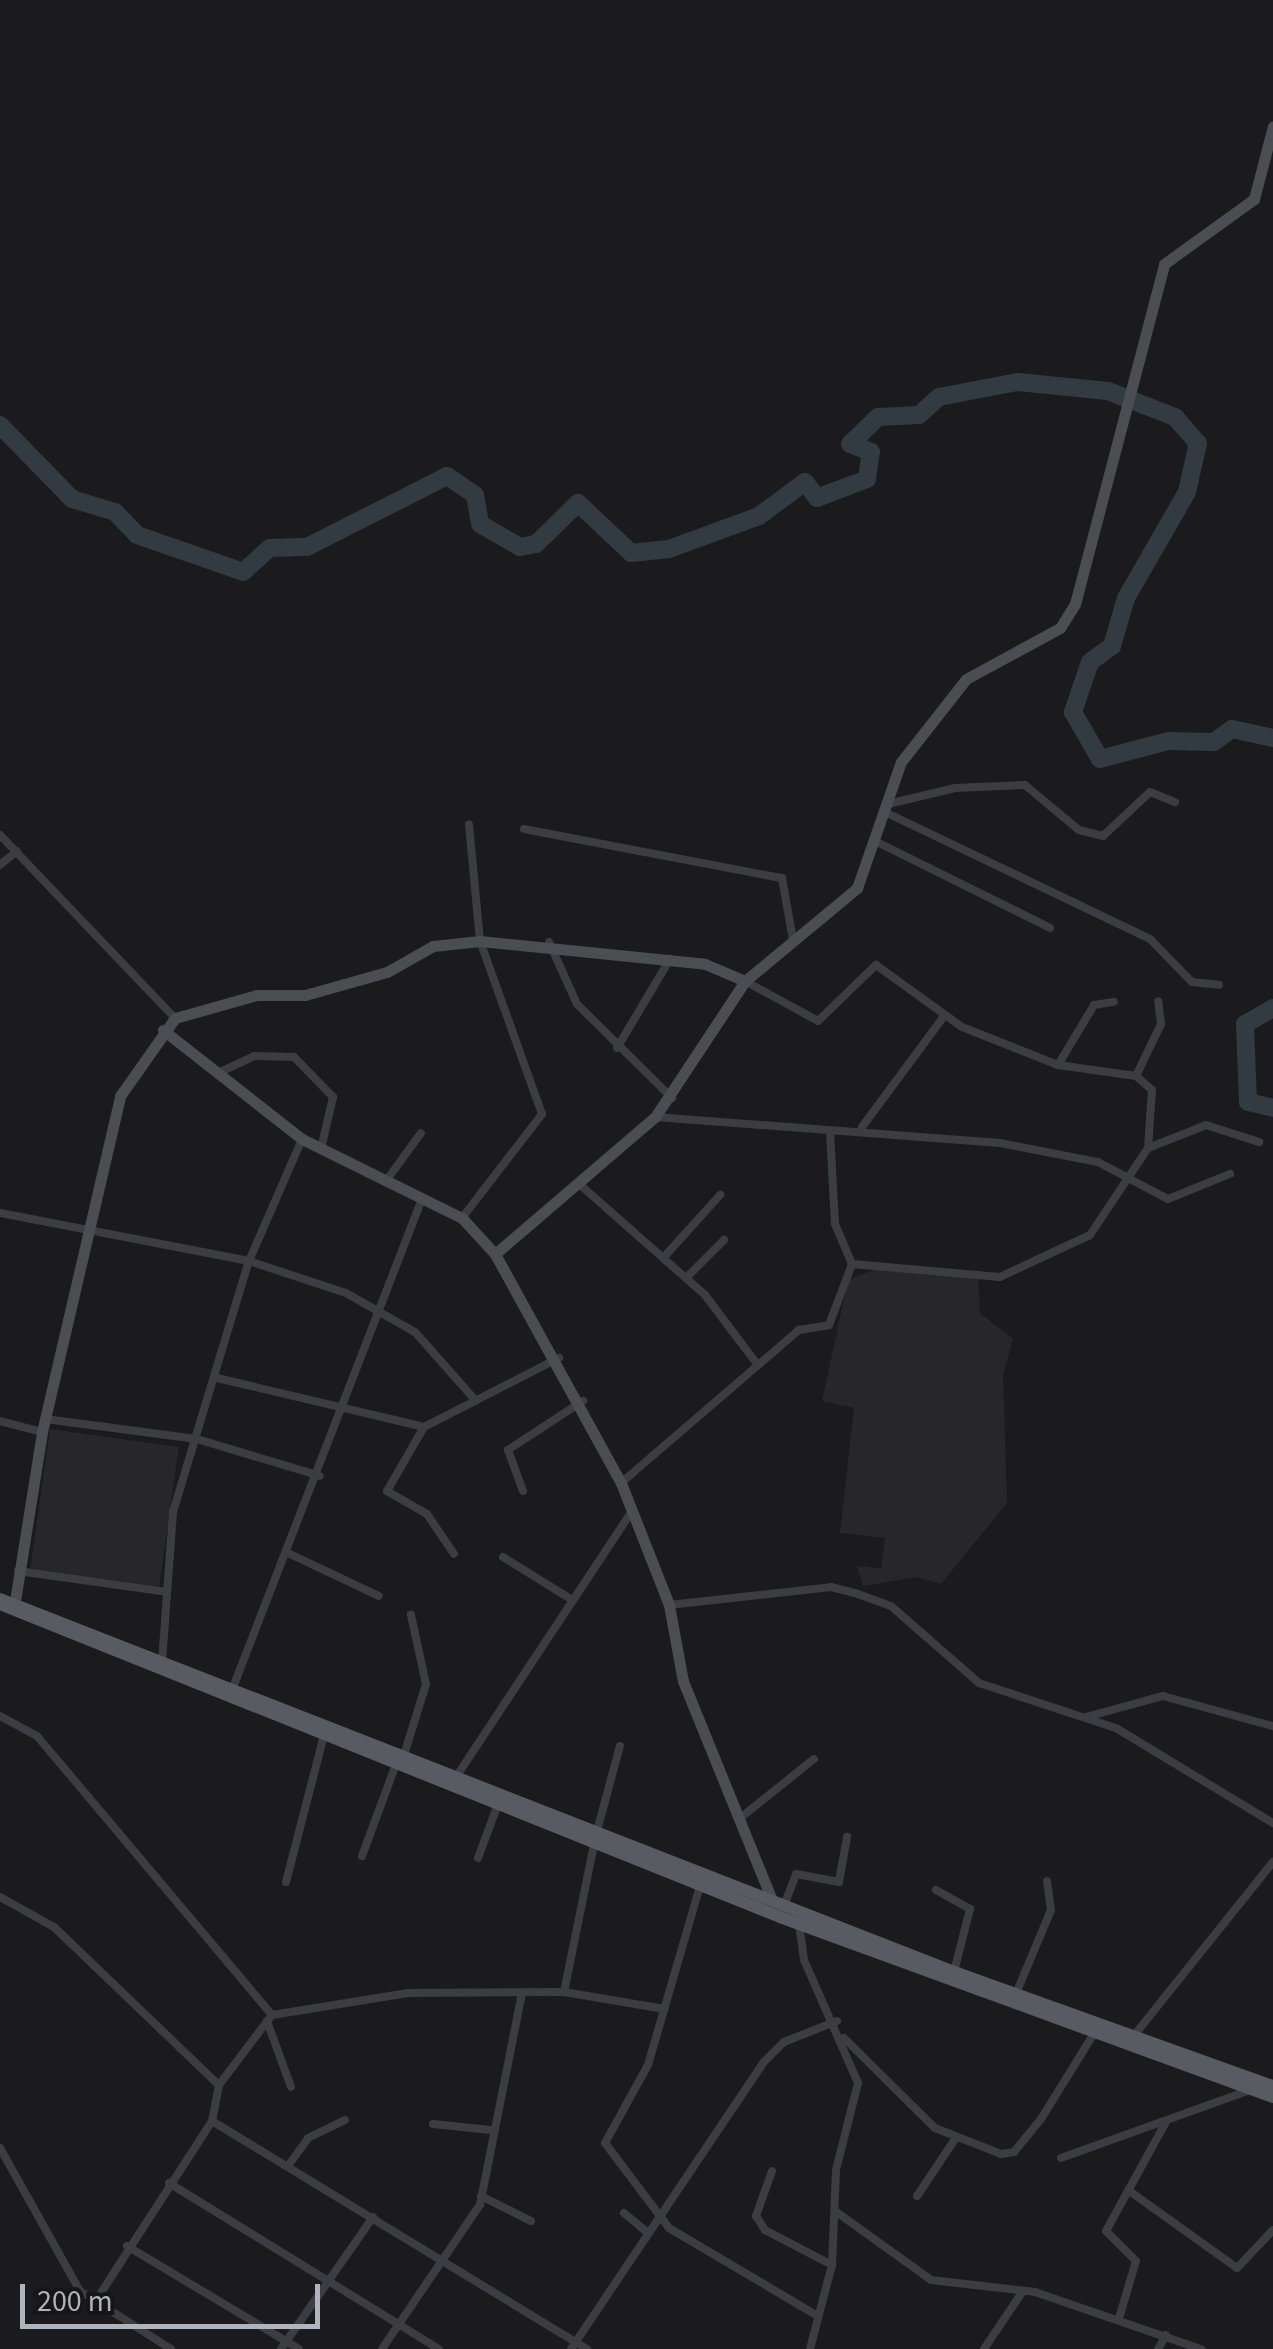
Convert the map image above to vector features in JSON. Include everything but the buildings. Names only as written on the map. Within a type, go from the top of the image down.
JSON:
[{"type":"main road","points":[[5,1601],[232,1690],[497,1806],[778,1900],[1015,1996],[1272,2088]]},
{"type":"main road","points":[[5,1601],[323,1740],[456,1778],[700,1886],[1094,2035],[1252,2089],[1272,2088]]},
{"type":"street","points":[[496,1254],[655,1117],[672,1098],[745,981],[857,888],[879,842],[902,762],[966,679],[1060,628],[1117,442],[1164,264],[1254,199],[1273,126]]},
{"type":"street","points":[[887,808],[955,788],[1025,786],[1080,830],[1104,836],[1150,792],[1175,802]]},
{"type":"street","points":[[887,808],[1150,939],[1192,982],[1219,984]]},
{"type":"street","points":[[462,1218],[542,1114],[480,941],[470,825]]},
{"type":"street","points":[[524,829],[782,878],[792,944]]},
{"type":"street","points":[[0,835],[175,1018]]},
{"type":"street","points":[[879,842],[1050,928]]},
{"type":"street","points":[[0,865],[18,851]]},
{"type":"street","points":[[5,1601],[18,1570],[85,1234],[120,1096],[175,1018],[257,995],[305,995],[387,972],[433,946],[480,941],[549,942],[670,959],[745,981],[818,1021],[876,966],[944,1015],[1058,1065],[1136,1076],[1152,1090],[1148,1148],[1090,1234],[1000,1278],[852,1264]]},
{"type":"street","points":[[549,942],[577,1004],[617,1048],[672,1098]]},
{"type":"street","points":[[617,1048],[670,959]]},
{"type":"street","points":[[1136,1076],[1160,1024],[1158,1001]]},
{"type":"street","points":[[1058,1065],[1094,1005],[1114,1002]]},
{"type":"street","points":[[862,1127],[944,1015]]},
{"type":"street","points":[[163,1030],[302,1139],[462,1218],[496,1254],[583,1401],[621,1483],[669,1606],[683,1681],[740,1820],[778,1900],[796,1874],[839,1882],[847,1836]]},
{"type":"street","points":[[218,1073],[254,1056],[294,1056],[333,1098],[321,1148]]},
{"type":"street","points":[[655,1117],[830,1130],[862,1127],[1098,1162],[1168,1200],[1230,1174]]},
{"type":"street","points":[[1148,1148],[1206,1125],[1259,1142]]},
{"type":"street","points":[[621,1483],[799,1330],[829,1325],[852,1264],[835,1224],[830,1130]]},
{"type":"street","points":[[386,1181],[422,1134]]},
{"type":"street","points":[[162,1662],[173,1512],[250,1261],[302,1139]]},
{"type":"street","points":[[578,1183],[686,1278],[757,1364]]},
{"type":"street","points":[[664,1258],[720,1195]]},
{"type":"street","points":[[232,1690],[290,1554],[378,1306],[422,1198]]},
{"type":"street","points":[[0,1213],[85,1234],[250,1261],[378,1306],[476,1400]]},
{"type":"street","points":[[686,1278],[724,1240]]},
{"type":"street","points":[[454,1554],[427,1514],[388,1491],[424,1427],[559,1358]]},
{"type":"street","points":[[217,1378],[424,1427]]},
{"type":"street","points":[[522,1491],[508,1450],[583,1401]]},
{"type":"street","points":[[0,1421],[197,1439],[320,1476]]},
{"type":"street","points":[[456,1778],[569,1598],[631,1513]]},
{"type":"street","points":[[290,1554],[379,1596]]},
{"type":"street","points":[[503,1557],[569,1598]]},
{"type":"street","points":[[18,1570],[167,1592]]},
{"type":"street","points":[[669,1606],[831,1587],[855,1593],[891,1606],[979,1682],[1086,1717],[1273,1823]]},
{"type":"street","points":[[362,1856],[426,1684],[410,1615]]},
{"type":"street","points":[[1086,1717],[1163,1696],[1273,1726]]},
{"type":"street","points":[[0,1716],[38,1736],[270,2018],[292,2087]]},
{"type":"street","points":[[286,1882],[323,1740]]},
{"type":"street","points":[[564,1992],[620,1746]]},
{"type":"street","points":[[740,1820],[814,1759]]},
{"type":"street","points":[[478,1858],[497,1806]]},
{"type":"street","points":[[1132,2038],[1272,1867]]},
{"type":"street","points":[[1015,1996],[1051,1910],[1047,1881]]},
{"type":"street","points":[[700,1886],[648,2065],[605,2143],[657,2218],[818,2316]]},
{"type":"street","points":[[936,1890],[970,1910],[954,1972]]},
{"type":"street","points":[[0,1896],[54,1927],[218,2085]]},
{"type":"street","points":[[800,1924],[804,1960],[837,2021],[858,2083],[834,2211],[832,2264],[810,2349]]},
{"type":"street","points":[[94,2302],[212,2120],[218,2085],[270,2018],[408,1994],[564,1992],[664,2010]]},
{"type":"street","points":[[382,2349],[446,2263],[481,2196],[491,2130],[522,1993]]},
{"type":"street","points":[[574,2346],[764,2062],[784,2042],[837,2021]]},
{"type":"street","points":[[844,2038],[955,2139],[1014,2152],[1094,2035]]},
{"type":"street","points":[[1061,2158],[1252,2089]]},
{"type":"street","points":[[212,2120],[574,2346],[587,2349]]},
{"type":"street","points":[[288,2166],[308,2138],[345,2120]]},
{"type":"street","points":[[1120,2315],[1136,2262],[1105,2236],[1166,2122]]},
{"type":"street","points":[[433,2124],[491,2130]]},
{"type":"street","points":[[917,2196],[955,2139]]},
{"type":"street","points":[[0,2148],[94,2302],[171,2349]]},
{"type":"street","points":[[772,2171],[756,2216],[765,2230],[832,2264]]},
{"type":"street","points":[[169,2183],[439,2349]]},
{"type":"street","points":[[1128,2190],[1238,2268],[1273,2230]]},
{"type":"street","points":[[481,2196],[531,2220]]},
{"type":"street","points":[[834,2211],[930,2280],[1022,2292],[1120,2315],[1201,2349]]},
{"type":"street","points":[[624,2213],[648,2233]]},
{"type":"street","points":[[284,2345],[373,2217]]},
{"type":"street","points":[[127,2246],[284,2345],[300,2349]]},
{"type":"street","points":[[984,2349],[1022,2292]]},
{"type":"street","points":[[1158,2349],[1166,2335]]},
{"type":"shaded area","points":[[876,1269],[978,1277],[980,1313],[1013,1339],[1003,1375],[1007,1503],[941,1584],[916,1577],[863,1586],[857,1566],[881,1568],[885,1538],[840,1533],[854,1408],[822,1401],[848,1280]]},
{"type":"shaded area","points":[[50,1429],[179,1447],[159,1587],[30,1569]]},
{"type":"waterway","points":[[0,425],[72,499],[115,512],[137,535],[243,572],[270,548],[307,547],[447,476],[475,495],[480,524],[520,547],[536,544],[578,503],[631,553],[669,549],[759,516],[805,482],[817,498],[867,479],[871,452],[850,444],[878,417],[919,415],[939,397],[1018,382],[1108,391],[1175,417],[1198,443],[1187,492],[1126,598],[1112,646],[1090,662],[1073,712],[1100,759],[1168,741],[1214,742],[1232,729],[1273,738]]},
{"type":"waterway","points":[[1273,1008],[1245,1024],[1248,1102],[1273,1108]]}]
